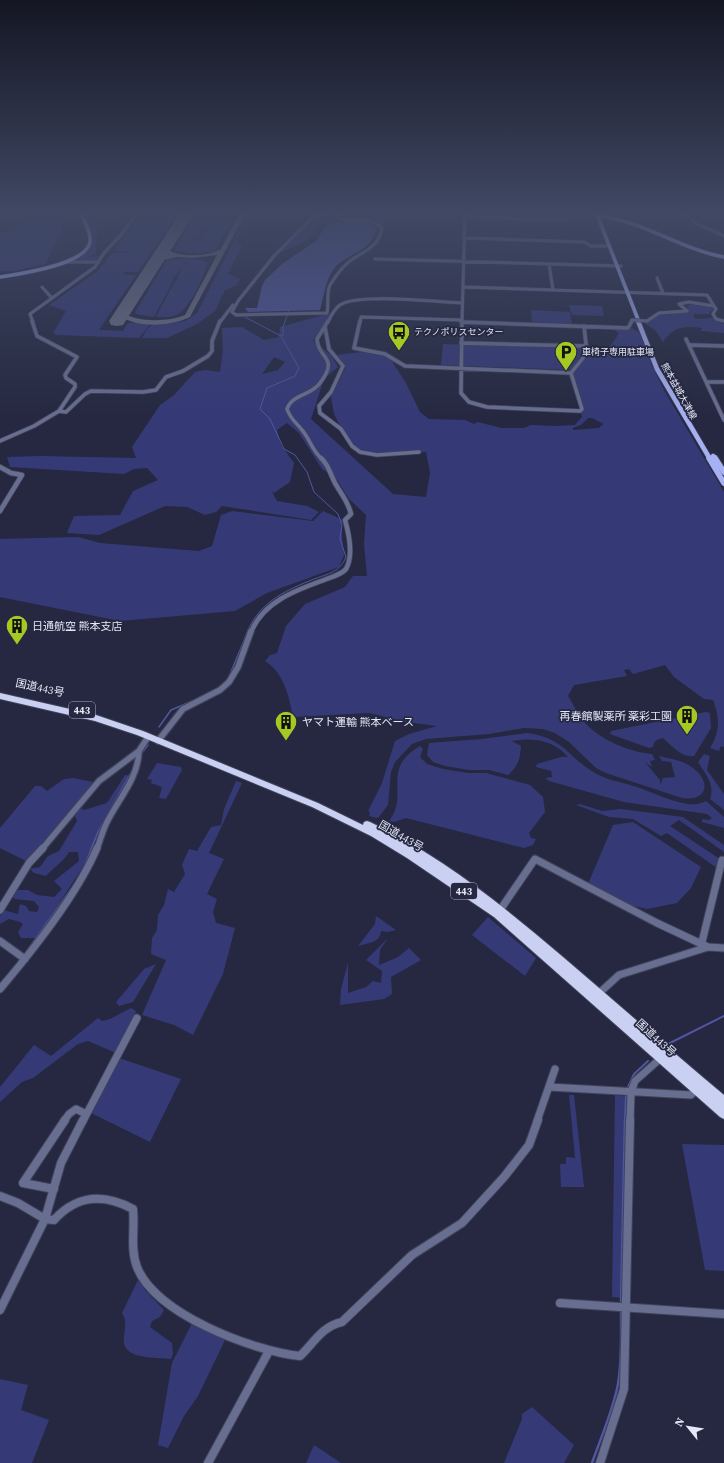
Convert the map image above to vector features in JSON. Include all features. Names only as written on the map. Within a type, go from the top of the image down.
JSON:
[{"type":"highway","name":"国道443号","points":[[0,692],[99,714],[315,805],[374,834],[410,855],[499,913],[724,1102]]},
{"type":"highway","name":"国道443号","points":[[0,696],[96,718],[148,737],[160,739]]},
{"type":"highway","name":"国道443号","points":[[596,996],[696,1090],[724,1113]]},
{"type":"main road","name":"熊本益城大津線","points":[[624,280],[657,369],[724,483]]},
{"type":"main road","name":"熊本益城大津線","points":[[629,292],[661,368],[684,411],[724,472]]},
{"type":"street","points":[[0,441],[34,426],[60,411],[75,387],[75,384],[65,375],[77,357],[37,336],[29,315],[51,297],[76,280]]},
{"type":"street","points":[[254,280],[236,303],[232,312],[235,315],[327,313],[329,287],[334,280]]},
{"type":"street","points":[[464,280],[461,321],[461,393],[465,399],[473,404],[496,408],[580,411],[582,409],[571,373]]},
{"type":"street","points":[[552,280],[553,290]]},
{"type":"street","points":[[658,280],[662,293]]},
{"type":"street","points":[[60,411],[66,412],[85,394],[91,392],[152,392],[161,385],[166,377],[183,371],[204,359],[212,351],[212,341],[218,324],[250,286]]},
{"type":"street","points":[[42,287],[51,297]]},
{"type":"street","points":[[464,287],[707,295],[716,309],[713,314],[716,319],[724,321]]},
{"type":"street","points":[[160,739],[175,718],[187,706],[222,690],[229,682],[244,656],[247,641],[257,619],[266,609],[282,599],[342,573],[349,562],[349,535],[345,520],[351,514],[348,504],[335,482],[327,463],[316,454],[302,430],[291,420],[287,409],[292,400],[308,394],[317,388],[329,368],[329,364],[319,349],[317,339],[320,332],[338,307],[354,300],[462,303]]},
{"type":"street","points":[[571,373],[404,367],[386,354],[357,350],[354,348],[361,317],[628,328],[632,320],[647,321],[659,313],[674,311],[686,312],[681,307],[680,303],[714,306]]},
{"type":"street","points":[[571,373],[586,353],[584,326]]},
{"type":"street","points":[[325,327],[329,349],[343,366],[331,392],[319,406],[320,413],[341,429],[352,446],[360,452],[377,455],[419,452]]},
{"type":"street","points":[[686,338],[724,420]]},
{"type":"street","points":[[461,343],[586,346]]},
{"type":"street","points":[[690,345],[724,346]]},
{"type":"street","points":[[707,382],[724,382]]},
{"type":"street","points":[[0,467],[11,473],[22,476],[0,511]]},
{"type":"street","points":[[0,989],[25,959],[68,898],[94,855],[106,823],[137,770],[140,751],[148,737]]},
{"type":"street","points":[[0,910],[29,863],[75,811],[99,781],[140,751]]},
{"type":"street","points":[[499,913],[535,859],[553,867],[657,923],[705,944],[724,948]]},
{"type":"street","points":[[596,996],[619,974],[703,950],[722,860]]},
{"type":"street","points":[[0,941],[25,959]]},
{"type":"street","points":[[0,1310],[45,1219],[61,1163],[137,1018]]},
{"type":"street","points":[[600,1463],[624,1389],[622,1307],[628,1092],[634,1081],[661,1058]]},
{"type":"street","points":[[0,1196],[18,1203],[45,1219],[54,1220],[61,1213],[81,1200],[102,1200],[128,1206],[133,1209],[135,1220],[133,1254],[137,1267],[145,1282],[157,1296],[170,1306],[225,1334],[269,1351],[300,1356],[310,1348],[322,1330],[330,1324],[342,1322],[412,1255],[427,1247],[462,1223],[504,1177],[529,1145],[555,1069]]},
{"type":"street","points":[[549,1087],[692,1095],[696,1090]]},
{"type":"street","points":[[54,1189],[23,1183],[69,1114],[76,1109],[86,1114]]},
{"type":"street","points":[[560,1303],[724,1314]]},
{"type":"street","points":[[208,1463],[269,1351]]},
{"type":"shaded area","points":[[85,280],[132,280],[99,330],[123,331],[128,323],[151,323],[139,338],[57,335],[53,333],[66,311],[49,305]]},
{"type":"shaded area","points":[[155,280],[173,281],[154,317],[136,314],[135,312]]},
{"type":"shaded area","points":[[201,280],[193,297],[180,313],[168,317],[156,317],[175,281]]},
{"type":"shaded area","points":[[214,280],[239,280],[235,286],[225,290],[215,311],[197,324],[167,338],[142,338],[147,329],[153,324],[185,321],[197,313]]},
{"type":"shaded area","points":[[691,304],[714,308],[709,314],[693,314],[695,319],[714,318],[724,324],[724,333],[701,331],[702,328],[684,327],[675,330],[663,342],[656,331],[646,324],[646,321],[650,321],[654,316],[688,312],[687,306]]},
{"type":"shaded area","points":[[569,305],[602,306],[604,316],[572,315]]},
{"type":"shaded area","points":[[531,310],[570,312],[572,324],[532,322]]},
{"type":"shaded area","points":[[327,314],[332,314],[313,341],[331,355],[338,367],[324,379],[311,419],[393,494],[426,497],[430,473],[426,452],[361,455],[350,447],[334,414],[331,397],[345,369],[337,355],[362,352],[389,357],[406,383],[420,412],[429,419],[465,420],[474,424],[478,422],[501,428],[524,428],[531,425],[575,425],[582,417],[569,376],[589,349],[607,347],[612,344],[619,333],[611,328],[631,328],[639,332],[653,368],[664,390],[724,492],[724,747],[721,746],[719,751],[710,748],[716,736],[718,725],[717,713],[713,700],[704,699],[674,677],[665,665],[633,674],[629,669],[624,670],[627,676],[574,685],[568,696],[584,722],[593,731],[617,745],[635,751],[652,754],[655,760],[650,761],[652,767],[645,762],[660,780],[660,785],[663,778],[675,777],[671,762],[662,761],[659,756],[681,761],[699,773],[703,779],[704,785],[704,790],[701,794],[697,797],[682,798],[606,773],[596,768],[569,742],[555,733],[543,729],[524,728],[489,734],[426,739],[412,744],[395,762],[391,772],[388,805],[379,817],[369,816],[370,812],[368,811],[382,783],[395,741],[409,734],[437,726],[406,722],[369,713],[293,717],[290,701],[281,678],[265,661],[270,655],[277,653],[286,626],[305,604],[345,587],[353,576],[367,576],[364,544],[366,515],[349,499],[336,478],[322,469],[299,433],[287,423],[277,430],[281,445],[294,463],[290,482],[274,493],[271,490],[277,501],[307,506],[319,512],[311,520],[222,506],[216,512],[205,515],[187,507],[165,506],[99,535],[67,533],[74,516],[120,515],[133,491],[158,480],[147,468],[134,469],[124,474],[10,467],[7,457],[40,456],[136,458],[132,447],[160,405],[174,395],[195,372],[205,370],[220,372],[223,350],[222,328],[242,327],[264,340],[279,337],[280,327]],"holes":[[[274,357],[285,362],[278,370],[262,374]],[[588,418],[592,418],[601,423],[602,422],[603,426],[600,425],[601,427],[598,428],[573,430],[573,428],[581,425]]]},
{"type":"shaded area","points":[[443,344],[584,347],[583,353],[572,370],[441,365]]},
{"type":"shaded area","points":[[232,511],[313,521],[323,511],[343,520],[341,525],[344,555],[339,567],[267,593],[235,611],[120,621],[0,597],[0,539],[78,537],[100,543],[199,551],[212,546],[221,515]]},
{"type":"shaded area","points":[[706,712],[710,713],[711,728],[694,756],[681,753],[663,738],[656,741],[653,747],[649,748],[610,734],[611,731]]},
{"type":"shaded area","points":[[527,733],[540,735],[550,739],[565,749],[586,767],[606,778],[635,786],[665,798],[688,804],[700,804],[706,801],[724,817],[724,828],[702,822],[702,819],[709,820],[712,818],[707,814],[624,802],[549,781],[545,778],[552,777],[551,771],[536,767],[537,764],[561,757],[568,757],[550,743],[543,741],[528,739],[512,741],[521,746],[521,751],[516,766],[508,775],[489,770],[469,770],[445,766],[433,762],[427,755],[429,743],[482,739]]},
{"type":"shaded area","points":[[420,746],[423,749],[420,757],[427,764],[443,769],[468,773],[486,773],[530,785],[543,797],[545,812],[529,833],[531,838],[536,839],[533,845],[524,848],[406,818],[394,822],[389,821],[395,811],[397,801],[398,773],[401,764],[408,755]]},
{"type":"shaded area","points":[[704,754],[710,756],[707,770],[724,794],[724,810],[710,799],[711,784],[698,762]]},
{"type":"shaded area","points":[[157,763],[181,767],[182,770],[166,799],[159,798],[162,787],[151,783],[152,780],[147,779]]},
{"type":"shaded area","points":[[125,775],[132,776],[102,826],[91,855],[36,938],[21,938],[18,932],[23,924],[20,922],[9,919],[0,924],[0,916],[4,910],[18,914],[20,904],[26,906],[29,911],[37,912],[39,907],[34,901],[15,899],[12,896],[18,890],[28,890],[37,895],[54,897],[62,889],[54,881],[79,861],[78,852],[69,852],[46,876],[34,873],[30,869],[40,867],[48,856],[59,851],[77,821],[75,816],[80,808],[84,810],[107,803]]},
{"type":"shaded area","points":[[73,778],[93,782],[77,805],[26,861],[0,848],[0,828],[35,786],[41,786],[47,791],[64,779]]},
{"type":"shaded area","points":[[236,781],[242,783],[209,853],[224,859],[207,894],[217,899],[213,912],[216,923],[235,928],[223,974],[193,1035],[174,1025],[142,1015],[166,960],[151,954],[152,938],[157,930],[158,915],[164,905],[168,889],[174,892],[185,874],[182,865],[189,849],[197,851],[211,827],[221,825],[224,809]]},
{"type":"shaded area","points":[[580,804],[602,811],[621,809],[683,817],[724,845],[724,852],[679,820],[670,826],[720,859],[717,868],[667,833],[661,836],[633,819],[609,817],[576,805]]},
{"type":"shaded area","points":[[633,822],[701,867],[691,888],[677,903],[647,909],[630,905],[588,884],[613,825]]},
{"type":"shaded area","points":[[376,916],[396,930],[388,932],[381,931],[376,940],[358,946],[375,924]]},
{"type":"shaded area","points":[[488,917],[536,958],[525,976],[472,935]]},
{"type":"shaded area","points":[[388,938],[380,950],[379,965],[398,957],[409,948],[421,960],[391,977],[392,994],[384,999],[340,1005],[341,989],[348,963],[348,993],[366,987],[373,981],[381,983],[382,971],[366,960]]},
{"type":"shaded area","points":[[156,964],[133,1002],[119,1006],[116,1002],[144,969]]},
{"type":"shaded area","points":[[131,1008],[136,1011],[133,1021],[116,1053],[88,1041],[78,1044],[33,1078],[22,1082],[0,1102],[0,1087],[34,1045],[51,1056],[98,1018],[102,1021],[110,1019]]},
{"type":"shaded area","points":[[119,1058],[181,1079],[150,1142],[89,1112]]},
{"type":"shaded area","points":[[569,1095],[574,1095],[584,1187],[561,1187],[560,1164],[566,1164],[566,1157],[575,1158]]},
{"type":"shaded area","points":[[615,1095],[628,1097],[624,1298],[612,1297]]},
{"type":"shaded area","points":[[682,1144],[724,1145],[724,1271],[705,1270]]},
{"type":"shaded area","points":[[138,1280],[164,1310],[160,1317],[152,1321],[150,1327],[172,1343],[173,1353],[171,1359],[133,1354],[124,1344],[125,1321],[122,1313]]},
{"type":"shaded area","points":[[192,1323],[225,1340],[198,1396],[184,1416],[168,1448],[158,1445],[172,1363]]},
{"type":"shaded area","points":[[0,1379],[28,1385],[21,1410],[49,1420],[32,1463],[0,1463]]},
{"type":"shaded area","points":[[532,1407],[574,1445],[564,1463],[504,1463],[522,1419],[522,1414]]},
{"type":"shaded area","points":[[314,1445],[341,1463],[306,1463]]},
{"type":"water","points":[[265,280],[328,280],[320,310],[248,312],[245,308],[257,308]]},
{"type":"waterway","points":[[281,336],[283,335],[283,327],[289,310]]},
{"type":"waterway","points":[[245,317],[281,336]]},
{"type":"waterway","points":[[247,632],[258,614],[272,600],[309,581],[331,573],[340,567],[346,557],[340,539],[342,525],[338,514],[314,492],[307,472],[295,455],[284,449],[270,419],[260,409],[267,388],[295,376],[299,368],[281,336]]},
{"type":"waterway","points":[[228,679],[248,631]]},
{"type":"waterway","points":[[159,727],[171,710],[197,699]]},
{"type":"waterway","points":[[142,753],[148,745]]},
{"type":"waterway","points":[[91,849],[98,832],[134,767]]},
{"type":"waterway","points":[[85,865],[92,848]]},
{"type":"waterway","points":[[27,951],[71,889]]},
{"type":"waterway","points":[[668,1044],[724,1016]]},
{"type":"waterway","points":[[627,1089],[634,1074],[648,1061]]},
{"type":"waterway","points":[[625,1121],[626,1094]]},
{"type":"waterway","points":[[621,1304],[625,1120]]},
{"type":"waterway","points":[[592,1463],[610,1414],[618,1384],[621,1357],[621,1310]]},
{"type":"taxiway","points":[[121,314],[126,318],[133,320],[153,322],[174,320],[188,316],[207,280]]},
{"type":"runway","points":[[117,321],[144,280]]},
{"type":"place","name":"テクノポリスセンター","points":[[399,352]]},
{"type":"place","name":"車椅子専用駐車場","points":[[566,372]]},
{"type":"place","name":"日通航空 熊本支店","points":[[17,646]]},
{"type":"place","name":"再春館製薬所 薬彩工園","points":[[687,736]]},
{"type":"place","name":"ヤマト運輸 熊本ベース","points":[[286,742]]}]
